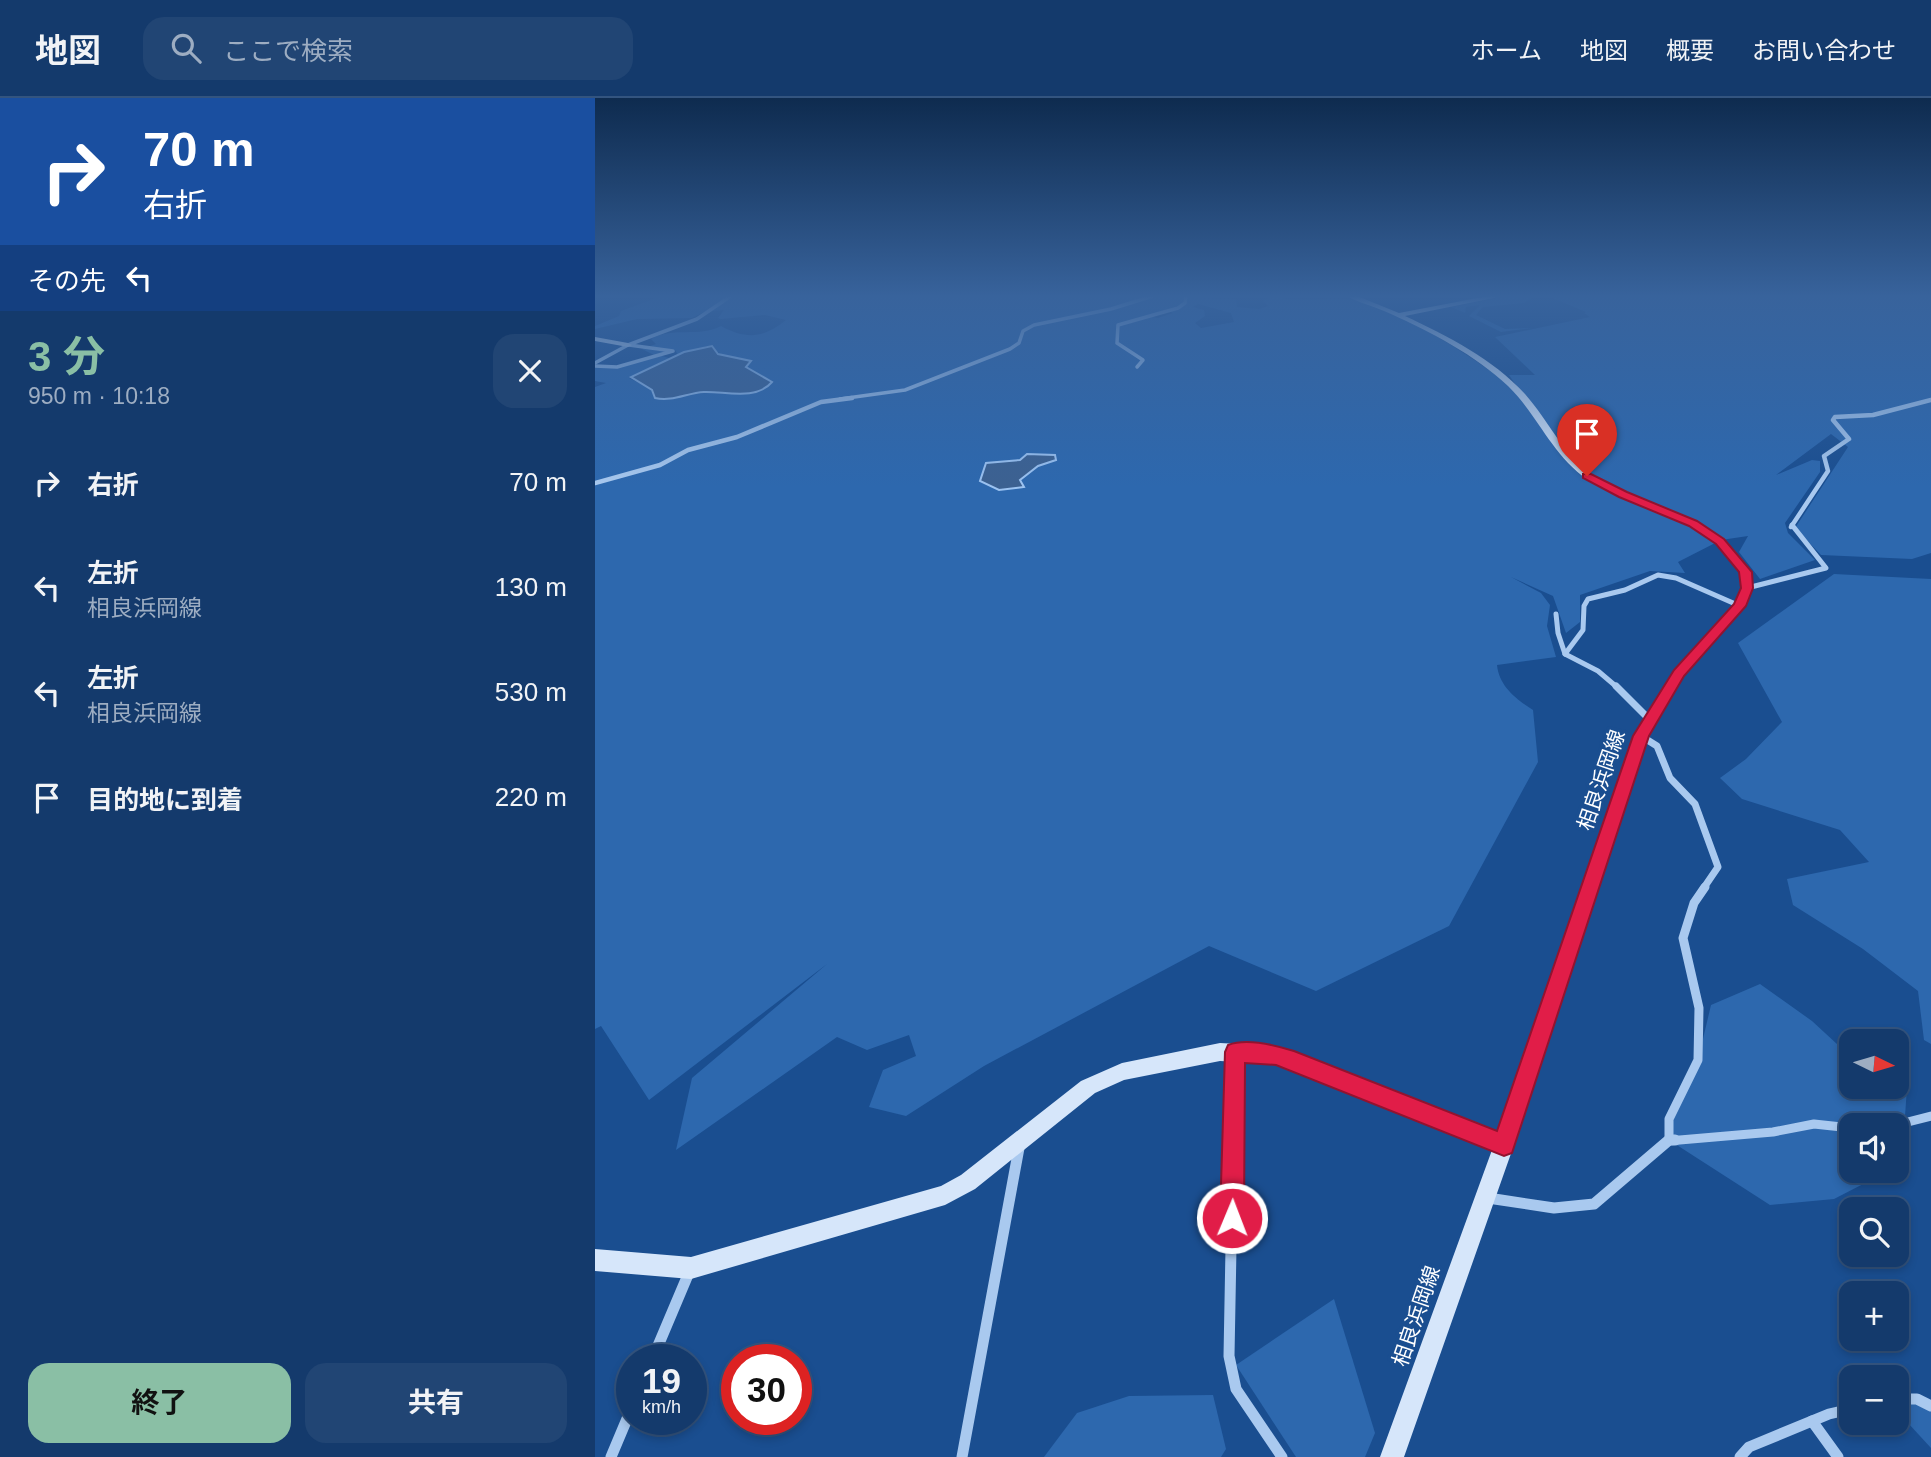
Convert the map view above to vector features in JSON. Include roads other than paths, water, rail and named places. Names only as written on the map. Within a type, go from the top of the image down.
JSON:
[{"type":"main road","points":[[1477,359],[1509,382],[1527,401],[1564,456],[1587,476],[1623,495],[1693,524],[1720,541],[1745,572],[1747,588]]},
{"type":"main road","name":"相良浜岡線","points":[[1392,1457],[1504,1145],[1641,736],[1679,673],[1740,606],[1747,588]]},
{"type":"main road","points":[[595,1260],[691,1268],[945,1195],[968,1182],[1088,1087],[1122,1072],[1199,1056],[1235,1052],[1276,1055],[1504,1145]]},
{"type":"street","points":[[595,364],[617,367],[644,359]]},
{"type":"street","points":[[595,483],[660,465],[688,450],[737,437],[821,402],[905,390],[984,359]]},
{"type":"street","points":[[1137,367],[1142,359]]},
{"type":"street","points":[[1747,588],[1826,568],[1791,527],[1828,471],[1824,456],[1849,439],[1833,420],[1835,417],[1873,415],[1931,400]]},
{"type":"street","points":[[1565,654],[1583,630],[1584,606],[1588,599],[1625,590],[1658,575],[1676,578],[1740,606]]},
{"type":"street","points":[[1556,614],[1557,642],[1565,654],[1604,674],[1631,706],[1649,719]]},
{"type":"street","points":[[1641,736],[1655,743],[1664,753],[1669,777],[1690,796],[1709,835],[1718,867],[1694,904],[1683,938],[1699,1008],[1698,1060],[1669,1119],[1669,1140]]},
{"type":"street","points":[[1235,1052],[1229,1356],[1236,1389],[1282,1457]]},
{"type":"street","points":[[1909,1122],[1931,1116]]},
{"type":"street","points":[[1484,1197],[1555,1208],[1594,1204],[1669,1140],[1773,1132],[1814,1124],[1839,1127]]},
{"type":"street","points":[[962,1457],[1020,1140]]},
{"type":"street","points":[[659,1344],[691,1268]]},
{"type":"street","points":[[1909,1399],[1917,1399],[1931,1406]]},
{"type":"street","points":[[1740,1457],[1749,1447],[1839,1413]]},
{"type":"street","points":[[1812,1421],[1838,1457]]},
{"type":"street","points":[[611,1457],[620,1435]]}]
